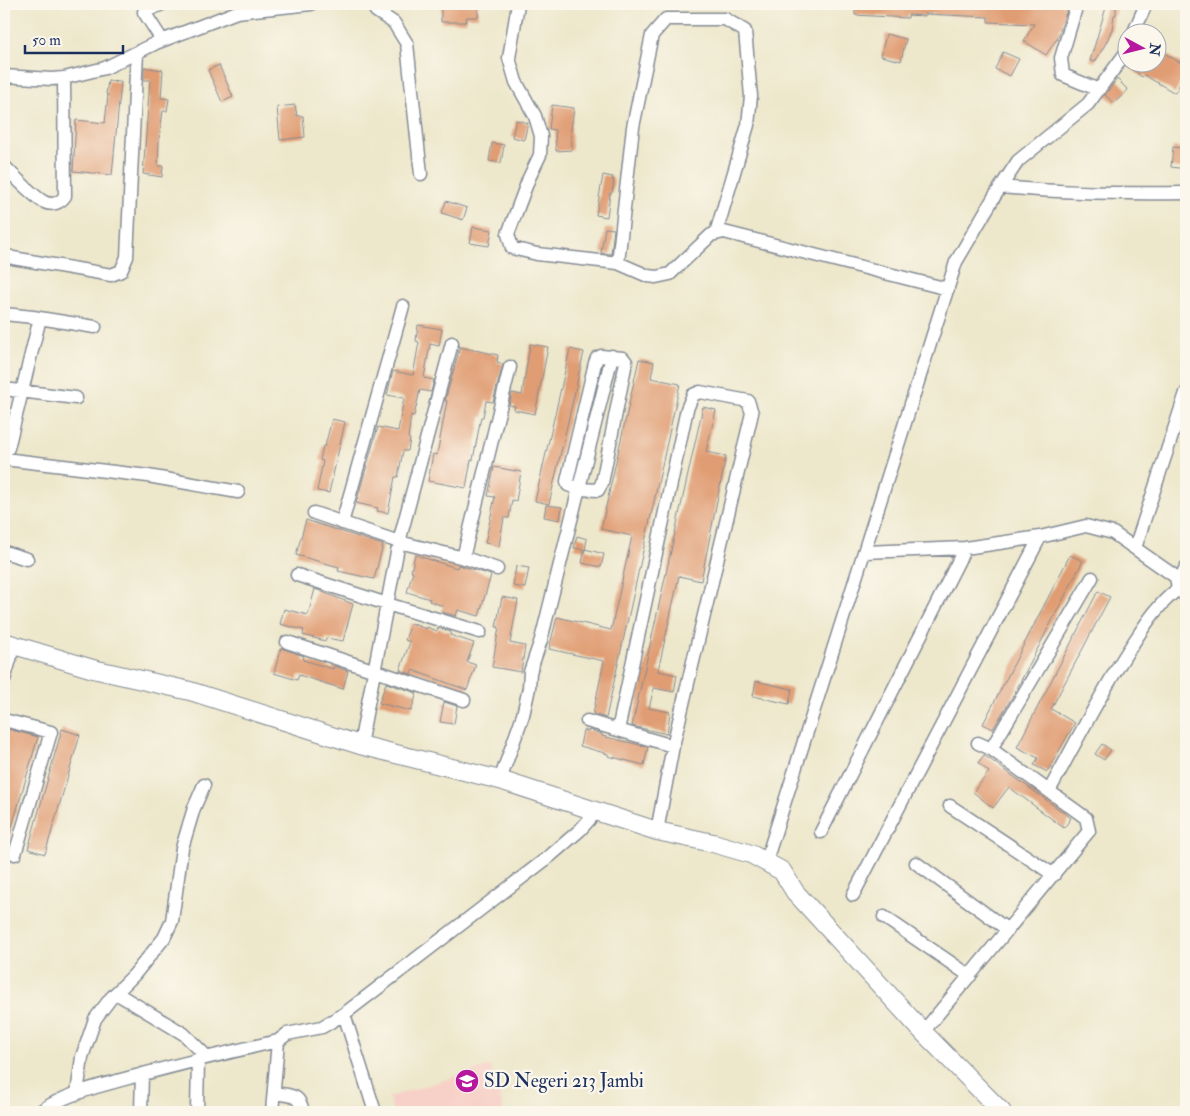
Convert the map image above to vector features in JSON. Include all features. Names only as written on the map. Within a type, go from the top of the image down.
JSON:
[{"type":"street","points":[[162,4],[141,8],[162,40]]},
{"type":"street","points":[[4,76],[64,78],[105,68],[137,54],[162,40],[237,12],[311,4]]},
{"type":"street","points":[[376,4],[376,11],[394,23],[407,44],[420,174]]},
{"type":"street","points":[[518,4],[509,58],[516,82],[535,116],[541,136],[540,155],[529,178],[508,234],[512,248],[537,254],[618,263],[648,276],[663,277],[670,274],[711,236],[724,232],[948,289]]},
{"type":"street","points":[[1077,4],[1061,58],[1063,75],[1099,90]]},
{"type":"street","points":[[1138,22],[1146,4]]},
{"type":"street","points":[[618,263],[633,127],[652,35],[666,19],[725,19],[746,31],[751,96],[748,125],[716,233]]},
{"type":"street","points":[[4,254],[13,258],[111,275],[121,271],[127,258],[137,54]]},
{"type":"street","points":[[766,861],[956,262],[1018,161],[1088,104],[1118,64]]},
{"type":"street","points":[[4,166],[43,202],[56,204],[61,202],[65,196],[64,78]]},
{"type":"street","points":[[1001,187],[1096,194],[1186,193]]},
{"type":"street","points":[[342,523],[402,306]]},
{"type":"street","points":[[4,314],[36,317],[95,327]]},
{"type":"street","points":[[4,432],[13,390],[36,317]]},
{"type":"street","points":[[360,745],[399,542],[452,343]]},
{"type":"street","points":[[500,780],[523,715],[529,688],[530,672],[541,640],[612,356],[623,358],[626,362],[602,482],[598,490],[579,489]]},
{"type":"street","points":[[463,558],[510,367]]},
{"type":"street","points":[[13,390],[76,398]]},
{"type":"street","points":[[4,453],[8,448],[13,390]]},
{"type":"street","points":[[618,730],[687,409],[693,395],[700,392],[748,401],[752,413],[673,746],[657,831]]},
{"type":"street","points":[[1135,548],[1186,393]]},
{"type":"street","points":[[4,460],[148,476],[238,492]]},
{"type":"street","points":[[314,513],[399,542],[463,558],[497,569]]},
{"type":"street","points":[[865,552],[965,548],[1040,537],[1086,526],[1113,533],[1176,577],[1181,590]]},
{"type":"street","points":[[853,896],[1040,537]]},
{"type":"street","points":[[821,832],[965,548]]},
{"type":"street","points":[[4,552],[27,559]]},
{"type":"street","points":[[1050,791],[1111,677],[1162,602],[1181,590],[1186,567]]},
{"type":"street","points":[[297,574],[480,632]]},
{"type":"street","points":[[990,749],[1092,578]]},
{"type":"street","points":[[287,642],[464,700]]},
{"type":"street","points":[[4,680],[9,644],[93,669],[190,691],[360,745],[500,780],[657,831],[752,854],[782,871],[795,892],[923,1032],[1002,1112]]},
{"type":"street","points":[[4,720],[51,732],[15,854]]},
{"type":"street","points":[[586,721],[673,746]]},
{"type":"street","points":[[923,1032],[1089,831],[1086,818],[990,749],[978,743]]},
{"type":"street","points":[[77,1094],[82,1057],[95,1019],[164,938],[172,921],[182,848],[194,808],[204,786]]},
{"type":"street","points":[[950,806],[1054,875]]},
{"type":"street","points":[[39,1112],[48,1106],[98,1086],[202,1058],[278,1041],[288,1034],[322,1027],[344,1014],[550,856],[580,830],[596,812]]},
{"type":"street","points":[[916,863],[1008,930]]},
{"type":"street","points":[[884,917],[970,976]]},
{"type":"street","points":[[116,993],[184,1034],[202,1058],[197,1112]]},
{"type":"street","points":[[344,1014],[375,1112]]},
{"type":"street","points":[[272,1112],[278,1041]]},
{"type":"street","points":[[141,1112],[142,1074]]},
{"type":"street","points":[[274,1093],[296,1097],[301,1101],[303,1112]]},
{"type":"shaded area","name":"SD Negeri 213 Jambi","points":[[490,1066],[504,1112],[393,1112],[389,1097]]},
{"type":"building","points":[[441,4],[478,4],[478,17],[467,17],[466,22],[441,22]]},
{"type":"building","points":[[855,4],[1069,4],[1057,40],[1046,55],[1024,41],[1034,24],[988,22],[988,17],[925,14],[925,16],[908,15],[908,18],[855,15]]},
{"type":"building","points":[[1107,4],[1116,4],[1116,15],[1114,15],[1112,29],[1095,62],[1090,61]]},
{"type":"building","points":[[886,34],[906,39],[901,61],[881,56]]},
{"type":"building","points":[[1003,52],[1019,59],[1010,76],[995,69]]},
{"type":"building","points":[[1168,55],[1186,66],[1186,72],[1175,93],[1144,75],[1142,77],[1136,72],[1168,72]]},
{"type":"building","points":[[219,65],[233,97],[222,102],[208,70]]},
{"type":"building","points":[[144,67],[163,70],[161,98],[169,99],[167,111],[163,111],[159,139],[158,166],[163,166],[162,177],[143,174],[150,80],[144,80]]},
{"type":"building","points":[[1117,79],[1128,90],[1114,103],[1105,95]]},
{"type":"building","points":[[108,81],[121,82],[112,175],[73,171],[76,120],[105,123]]},
{"type":"building","points":[[295,105],[297,116],[303,116],[305,137],[280,140],[277,107]]},
{"type":"building","points":[[552,105],[574,108],[571,130],[572,150],[556,151],[555,130],[549,129]]},
{"type":"building","points":[[516,120],[528,123],[524,140],[512,137]]},
{"type":"building","points":[[492,143],[504,145],[501,163],[489,161]]},
{"type":"building","points":[[1173,147],[1186,148],[1186,169],[1171,167]]},
{"type":"building","points":[[603,175],[613,177],[612,180],[614,180],[612,193],[610,193],[607,217],[596,215]]},
{"type":"building","points":[[446,201],[467,208],[463,220],[442,213]]},
{"type":"building","points":[[473,227],[492,230],[489,246],[470,243]]},
{"type":"building","points":[[605,228],[614,229],[611,254],[601,253]]},
{"type":"building","points":[[418,325],[442,329],[439,346],[430,344],[424,378],[434,380],[431,392],[420,390],[414,416],[411,415],[408,451],[403,451],[398,477],[395,477],[388,513],[377,511],[378,508],[356,503],[378,427],[398,431],[404,398],[387,395],[393,371],[413,375],[419,342],[416,341]]},
{"type":"building","points":[[530,344],[548,347],[535,414],[514,410],[515,406],[509,405],[512,393],[522,395]]},
{"type":"building","points":[[460,347],[498,355],[497,362],[503,364],[493,402],[486,401],[483,417],[481,417],[466,488],[428,481],[433,454],[437,455],[447,401],[445,401]]},
{"type":"building","points":[[570,349],[584,352],[549,504],[535,501]]},
{"type":"building","points":[[639,359],[654,362],[651,378],[680,384],[606,718],[593,714],[604,661],[549,649],[557,617],[611,630],[632,536],[601,529]]},
{"type":"building","points":[[703,407],[716,410],[706,452],[726,456],[701,581],[679,576],[658,671],[677,675],[674,692],[654,688],[649,708],[670,712],[667,734],[632,726]]},
{"type":"building","points":[[332,419],[345,422],[329,493],[317,491],[323,461],[320,460]]},
{"type":"building","points":[[494,467],[521,472],[516,501],[512,500],[509,518],[504,518],[499,546],[485,543],[495,497],[488,496]]},
{"type":"building","points":[[546,505],[562,507],[560,520],[544,517]]},
{"type":"building","points":[[306,520],[383,545],[374,579],[338,571],[339,567],[296,555]]},
{"type":"building","points":[[577,536],[587,539],[585,550],[574,548]]},
{"type":"building","points":[[585,549],[604,554],[601,567],[582,563]]},
{"type":"building","points":[[415,555],[457,568],[458,565],[491,575],[479,616],[458,610],[456,616],[442,612],[443,606],[429,601],[430,599],[407,592],[413,572],[411,571]]},
{"type":"building","points":[[1070,555],[1083,561],[1014,694],[993,729],[983,724]]},
{"type":"building","points":[[516,566],[529,568],[525,588],[513,586]]},
{"type":"building","points":[[315,589],[353,604],[343,641],[326,638],[325,641],[303,635],[304,630],[280,624],[284,609],[308,615]]},
{"type":"building","points":[[1098,591],[1110,597],[1051,709],[1075,723],[1047,772],[1034,765],[1038,758],[1017,747]]},
{"type":"building","points":[[502,597],[518,600],[510,643],[525,646],[521,672],[492,667],[499,627],[496,627]]},
{"type":"building","points":[[411,623],[426,629],[427,627],[437,631],[438,628],[451,632],[450,635],[474,643],[467,662],[476,665],[467,690],[412,670],[411,674],[400,670],[410,642],[405,640]]},
{"type":"building","points":[[281,648],[304,656],[303,660],[333,669],[334,666],[348,671],[343,689],[299,675],[297,680],[274,673]]},
{"type":"building","points":[[756,681],[792,689],[789,704],[753,696]]},
{"type":"building","points":[[386,683],[417,693],[411,711],[379,703]]},
{"type":"building","points":[[444,702],[457,706],[454,724],[440,722]]},
{"type":"building","points":[[4,728],[38,737],[7,844],[4,844]]},
{"type":"building","points":[[62,729],[80,735],[45,854],[28,849]]},
{"type":"building","points":[[583,730],[589,730],[602,734],[602,736],[648,747],[644,765],[608,756],[608,754],[580,746]]},
{"type":"building","points":[[1102,744],[1111,750],[1104,760],[1095,754]]},
{"type":"building","points":[[984,755],[1071,818],[1064,828],[1009,787],[993,808],[973,792],[989,772],[978,763]]},
{"type":"place","name":"SD Negeri 213 Jambi","points":[[467,1081]]}]
